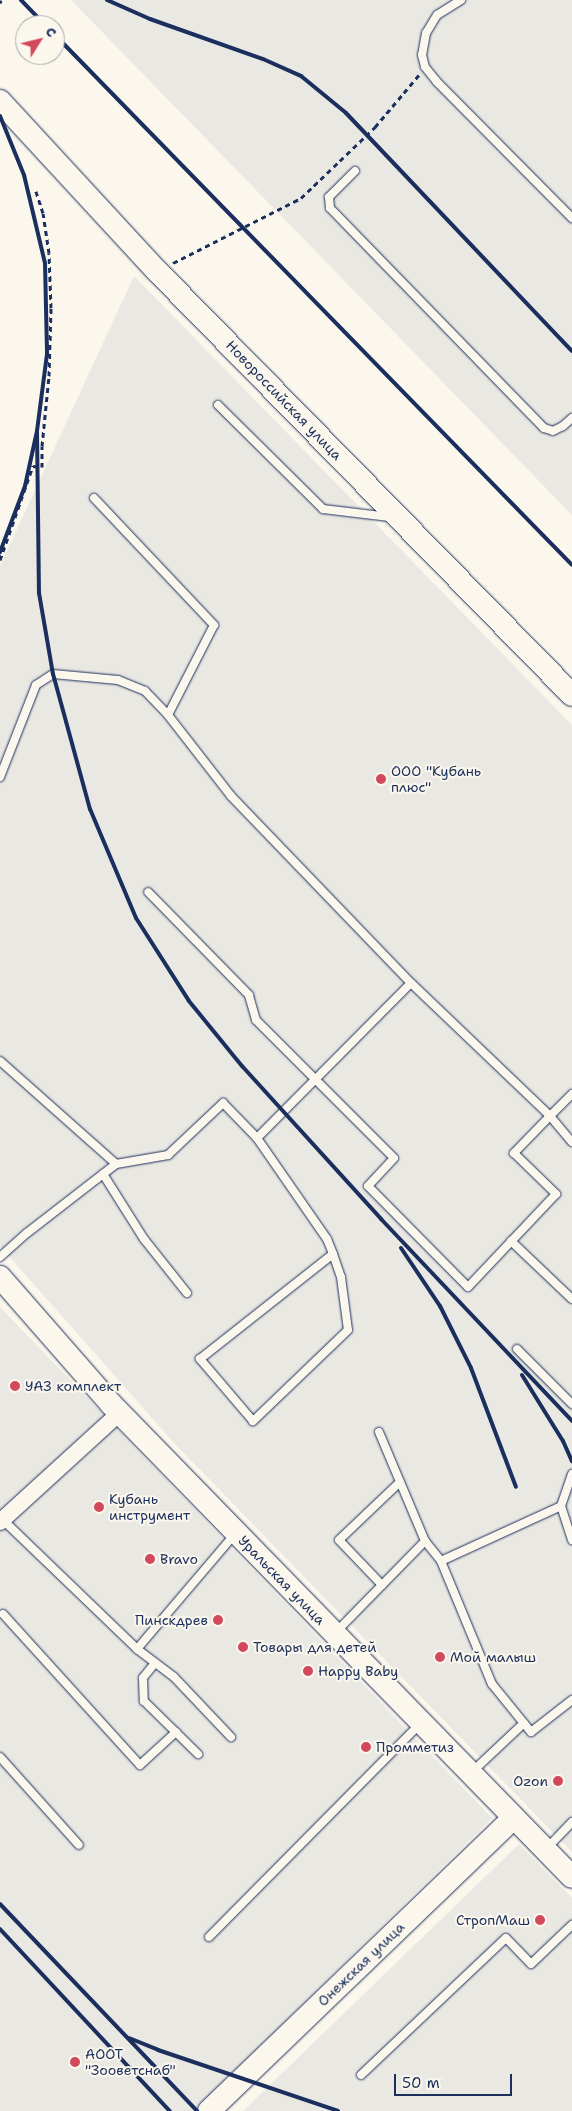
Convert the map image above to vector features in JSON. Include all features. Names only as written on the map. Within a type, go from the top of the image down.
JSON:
[{"type":"main road","name":"Новороссийская улица","points":[[0,101],[60,163],[157,271],[572,695]]},
{"type":"main road","points":[[0,119],[60,163]]},
{"type":"main road","name":"Уральская улица","points":[[1,1284],[118,1414],[234,1535],[470,1773],[572,1882]]},
{"type":"main road","name":"Уральская улица","points":[[118,1414],[419,1726],[572,1877]]},
{"type":"main road","name":"Онежская улица","points":[[209,2111],[513,1819]]},
{"type":"street","points":[[1,1521],[118,1414]]},
{"type":"lane","points":[[462,0],[436,15],[426,33],[422,54],[426,67],[437,82],[572,218]]},
{"type":"lane","points":[[355,171],[329,197],[330,208],[544,428],[553,431],[563,426],[572,418]]},
{"type":"lane","points":[[218,405],[323,509],[398,518]]},
{"type":"lane","points":[[94,498],[214,625],[168,715]]},
{"type":"lane","points":[[0,777],[36,685],[53,674],[118,680],[145,691],[168,715],[231,796],[411,983],[550,1116],[572,1142]]},
{"type":"lane","points":[[148,892],[250,995],[256,1020],[394,1158],[368,1186],[468,1287],[556,1194],[514,1153],[572,1094]]},
{"type":"lane","points":[[257,1138],[411,983]]},
{"type":"lane","points":[[0,1061],[116,1164]]},
{"type":"lane","points":[[0,1257],[27,1233],[116,1164],[168,1155],[223,1103],[257,1138],[327,1239],[333,1254],[341,1278],[348,1330],[253,1421],[200,1359],[333,1254]]},
{"type":"lane","points":[[103,1174],[144,1239],[187,1293]]},
{"type":"lane","points":[[511,1241],[572,1299]]},
{"type":"lane","points":[[517,1349],[572,1404]]},
{"type":"lane","points":[[379,1432],[425,1541],[441,1561],[492,1684],[531,1732],[572,1700]]},
{"type":"lane","points":[[572,1474],[560,1506],[572,1540]]},
{"type":"lane","points":[[382,1585],[339,1540],[400,1482]]},
{"type":"lane","points":[[441,1561],[560,1506]]},
{"type":"lane","points":[[1,1521],[137,1649],[174,1677],[231,1737]]},
{"type":"lane","points":[[137,1649],[234,1535]]},
{"type":"lane","points":[[333,1635],[425,1541]]},
{"type":"lane","points":[[3,1614],[140,1765],[176,1732]]},
{"type":"lane","points":[[156,1663],[143,1678],[144,1701],[198,1754]]},
{"type":"lane","points":[[470,1773],[524,1723]]},
{"type":"lane","points":[[209,1937],[419,1726]]},
{"type":"lane","points":[[0,1756],[79,1845]]},
{"type":"lane","points":[[545,1850],[572,1822]]},
{"type":"lane","points":[[361,2075],[506,1938],[531,1964],[572,1925]]},
{"type":"path","points":[[157,271],[301,198],[375,127],[426,67]]},
{"type":"path","points":[[0,560],[34,466],[42,467],[42,446],[49,376],[51,308],[49,254],[43,213],[36,191]]},
{"type":"shaded area","points":[[71,0],[572,0],[572,515],[294,229]]},
{"type":"shaded area","points":[[134,276],[572,725],[572,1852],[175,1444],[0,1246],[0,566]]},
{"type":"shaded area","points":[[0,1307],[492,1818],[194,2111],[0,2111]]},
{"type":"shaded area","points":[[519,1844],[572,1898],[572,2111],[243,2111]]},
{"type":"railway","points":[[21,0],[35,15]]},
{"type":"railway","points":[[107,0],[150,19],[263,59],[301,76],[346,113],[572,351]]},
{"type":"railway","points":[[65,45],[572,565]]},
{"type":"railway","points":[[0,116],[24,175],[45,263],[47,354],[37,431],[25,486],[0,552]]},
{"type":"railway","points":[[37,431],[39,593],[53,674],[90,809],[136,918],[189,1001],[242,1066],[381,1219],[572,1421]]},
{"type":"railway","points":[[401,1248],[440,1306],[471,1368],[516,1487]]},
{"type":"railway","points":[[522,1375],[563,1441],[572,1461]]},
{"type":"railway","points":[[0,1904],[197,2111]]},
{"type":"railway","points":[[0,1929],[170,2111]]},
{"type":"railway","points":[[129,2038],[158,2050],[338,2111]]},
{"type":"place","name":"ООО \"Кубань плюс\"","points":[[381,779]]},
{"type":"place","name":"УАЗ комплект","points":[[15,1386]]},
{"type":"place","name":"Кубань инструмент","points":[[99,1507]]},
{"type":"place","name":"Bravo","points":[[150,1559]]},
{"type":"place","name":"Пинскдрев","points":[[218,1620]]},
{"type":"place","name":"Товары для детей","points":[[243,1647]]},
{"type":"place","name":"Мой малыш","points":[[440,1657]]},
{"type":"place","name":"Happy Baby","points":[[308,1671]]},
{"type":"place","name":"Промметиз","points":[[366,1747]]},
{"type":"place","name":"Ozon","points":[[558,1781]]},
{"type":"place","name":"СтропМаш","points":[[540,1920]]},
{"type":"place","name":"АООТ \"Зооветснаб\"","points":[[75,2062]]}]
